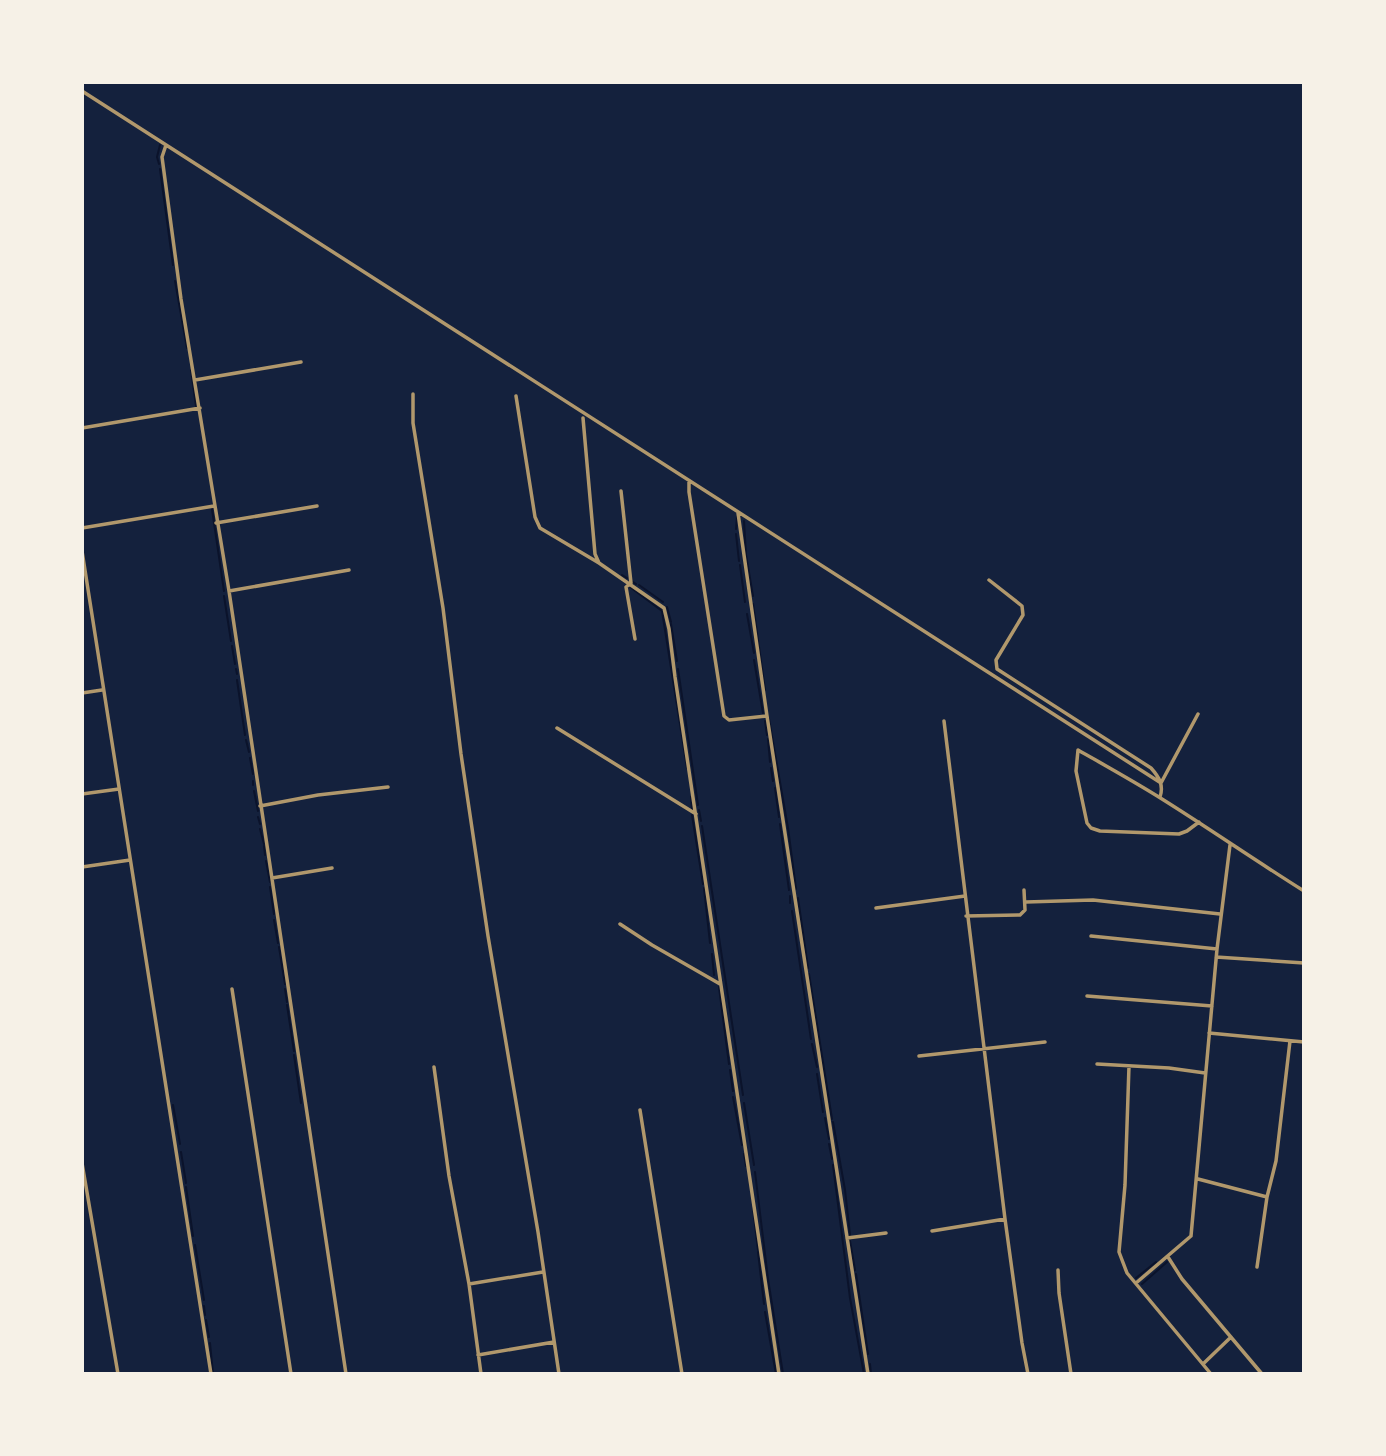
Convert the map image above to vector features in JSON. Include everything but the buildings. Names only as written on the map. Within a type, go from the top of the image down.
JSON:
[{"type":"street","points":[[82,91],[406,296],[738,513],[1161,783]]},
{"type":"street","points":[[166,145],[162,157],[346,1374]]},
{"type":"street","points":[[195,380],[301,362]]},
{"type":"street","points":[[413,394],[413,423],[443,608],[461,754],[559,1374]]},
{"type":"street","points":[[516,396],[535,517],[540,528],[631,583],[664,608],[666,614],[779,1374]]},
{"type":"street","points":[[82,428],[200,408]]},
{"type":"street","points":[[583,418],[595,554],[599,563]]},
{"type":"street","points":[[689,481],[724,716],[729,720],[766,716]]},
{"type":"street","points":[[621,491],[631,583]]},
{"type":"street","points":[[82,528],[214,506]]},
{"type":"street","points":[[216,523],[317,506]]},
{"type":"street","points":[[738,513],[766,716],[867,1374]]},
{"type":"street","points":[[82,551],[211,1374]]},
{"type":"street","points":[[229,591],[349,570]]},
{"type":"street","points":[[989,580],[1022,606],[1023,610],[1023,615],[996,660],[997,669],[1151,768],[1163,789],[1160,797]]},
{"type":"street","points":[[631,583],[626,587],[635,639]]},
{"type":"street","points":[[82,596],[89,595]]},
{"type":"street","points":[[82,693],[102,690]]},
{"type":"street","points":[[1161,783],[1198,715]]},
{"type":"street","points":[[944,721],[966,916],[1021,1343],[1028,1374]]},
{"type":"street","points":[[557,728],[696,814]]},
{"type":"street","points":[[1199,822],[1179,834],[1100,831],[1091,828],[1087,823],[1076,771],[1077,750],[1160,797],[1199,822],[1230,845],[1304,891]]},
{"type":"street","points":[[260,806],[318,795],[388,787]]},
{"type":"street","points":[[82,794],[119,789]]},
{"type":"street","points":[[1136,1283],[1192,1236],[1220,914],[1230,845]]},
{"type":"street","points":[[82,867],[130,860]]},
{"type":"street","points":[[272,878],[332,868]]},
{"type":"street","points":[[966,916],[1020,915],[1025,910],[1024,890]]},
{"type":"street","points":[[876,908],[965,896]]},
{"type":"street","points":[[1026,902],[1093,900],[1220,914]]},
{"type":"street","points":[[621,923],[652,945],[720,984]]},
{"type":"street","points":[[1091,936],[1217,949]]},
{"type":"street","points":[[1216,957],[1304,963]]},
{"type":"street","points":[[232,989],[291,1374]]},
{"type":"street","points":[[1087,996],[1212,1006]]},
{"type":"street","points":[[1209,1033],[1304,1042]]},
{"type":"street","points":[[1257,1267],[1267,1197],[1276,1161],[1290,1041]]},
{"type":"street","points":[[919,1056],[1045,1042]]},
{"type":"street","points":[[1097,1064],[1205,1073]]},
{"type":"street","points":[[1129,1066],[1125,1185],[1119,1252],[1127,1273],[1211,1374]]},
{"type":"street","points":[[434,1067],[481,1374]]},
{"type":"street","points":[[640,1110],[682,1374]]},
{"type":"street","points":[[82,1163],[118,1374]]},
{"type":"street","points":[[1198,1179],[1267,1197]]},
{"type":"street","points":[[932,1231],[1005,1219]]},
{"type":"street","points":[[846,1238],[886,1233]]},
{"type":"street","points":[[1168,1257],[1182,1279],[1262,1374]]},
{"type":"street","points":[[1058,1270],[1071,1374]]},
{"type":"street","points":[[469,1284],[543,1272]]},
{"type":"street","points":[[1203,1364],[1231,1337]]},
{"type":"street","points":[[478,1355],[554,1342]]},
{"type":"waterway","points":[[159,164],[157,157],[160,145]]},
{"type":"waterway","points":[[160,169],[173,265]]},
{"type":"waterway","points":[[175,281],[187,348]]},
{"type":"waterway","points":[[191,370],[196,406]]},
{"type":"waterway","points":[[212,509],[224,591]]},
{"type":"waterway","points":[[736,529],[737,517]]},
{"type":"waterway","points":[[744,521],[753,596]]},
{"type":"waterway","points":[[736,534],[739,561]]},
{"type":"waterway","points":[[740,565],[745,602]]},
{"type":"waterway","points":[[622,575],[627,578]]},
{"type":"waterway","points":[[639,585],[663,602]]},
{"type":"waterway","points":[[630,587],[662,611],[687,768]]},
{"type":"waterway","points":[[224,596],[231,641]]},
{"type":"waterway","points":[[753,604],[765,690]]},
{"type":"waterway","points":[[667,607],[671,622]]},
{"type":"waterway","points":[[747,614],[754,653]]},
{"type":"waterway","points":[[671,624],[677,661]]},
{"type":"waterway","points":[[232,646],[235,664]]},
{"type":"waterway","points":[[754,660],[763,713]]},
{"type":"waterway","points":[[236,669],[237,674]]},
{"type":"waterway","points":[[678,669],[698,805]]},
{"type":"waterway","points":[[237,680],[245,735]]},
{"type":"waterway","points":[[769,719],[796,889]]},
{"type":"waterway","points":[[765,721],[767,735]]},
{"type":"waterway","points":[[768,739],[770,762]]},
{"type":"waterway","points":[[246,740],[249,752]]},
{"type":"waterway","points":[[250,758],[253,774]]},
{"type":"waterway","points":[[771,768],[773,781]]},
{"type":"waterway","points":[[775,788],[779,817]]},
{"type":"waterway","points":[[254,791],[258,811]]},
{"type":"waterway","points":[[691,797],[692,809]]},
{"type":"waterway","points":[[699,810],[701,821]]},
{"type":"waterway","points":[[692,815],[703,884]]},
{"type":"waterway","points":[[258,817],[260,824]]},
{"type":"waterway","points":[[780,824],[789,890]]},
{"type":"waterway","points":[[702,826],[743,1095]]},
{"type":"waterway","points":[[260,829],[264,844]]},
{"type":"waterway","points":[[264,846],[265,855]]},
{"type":"waterway","points":[[266,861],[270,882]]},
{"type":"waterway","points":[[270,887],[274,914]]},
{"type":"waterway","points":[[704,888],[710,943]]},
{"type":"waterway","points":[[790,896],[790,903]]},
{"type":"waterway","points":[[798,898],[808,968]]},
{"type":"waterway","points":[[792,911],[811,1039]]},
{"type":"waterway","points":[[274,920],[278,943]]},
{"type":"waterway","points":[[279,947],[285,984]]},
{"type":"waterway","points":[[712,954],[714,975]]},
{"type":"waterway","points":[[809,974],[832,1119]]},
{"type":"waterway","points":[[719,987],[729,1064]]},
{"type":"waterway","points":[[285,989],[287,1002]]},
{"type":"waterway","points":[[287,1005],[294,1051]]},
{"type":"waterway","points":[[812,1044],[817,1067]]},
{"type":"waterway","points":[[294,1055],[301,1103]]},
{"type":"waterway","points":[[730,1070],[733,1091]]},
{"type":"waterway","points":[[817,1074],[823,1112]]},
{"type":"waterway","points":[[733,1097],[742,1145]]},
{"type":"waterway","points":[[744,1103],[754,1165]]},
{"type":"waterway","points":[[173,1105],[180,1144]]},
{"type":"waterway","points":[[825,1118],[829,1139]]},
{"type":"waterway","points":[[833,1122],[850,1235]]},
{"type":"waterway","points":[[829,1144],[832,1159]]},
{"type":"waterway","points":[[181,1152],[186,1183]]},
{"type":"waterway","points":[[744,1154],[746,1166]]},
{"type":"waterway","points":[[833,1165],[850,1298],[864,1374]]},
{"type":"waterway","points":[[755,1172],[783,1374]]},
{"type":"waterway","points":[[186,1187],[193,1236]]},
{"type":"waterway","points":[[753,1208],[758,1250]]},
{"type":"waterway","points":[[850,1241],[855,1270]]},
{"type":"waterway","points":[[195,1245],[204,1300]]},
{"type":"waterway","points":[[758,1252],[764,1304]]},
{"type":"waterway","points":[[1136,1278],[1156,1262]]},
{"type":"waterway","points":[[1142,1284],[1167,1262]]},
{"type":"waterway","points":[[856,1274],[868,1354]]},
{"type":"waterway","points":[[204,1306],[205,1315]]},
{"type":"waterway","points":[[765,1312],[776,1374]]},
{"type":"waterway","points":[[206,1320],[209,1337]]},
{"type":"waterway","points":[[210,1343],[213,1374]]},
{"type":"waterway","points":[[870,1364],[871,1374]]}]
